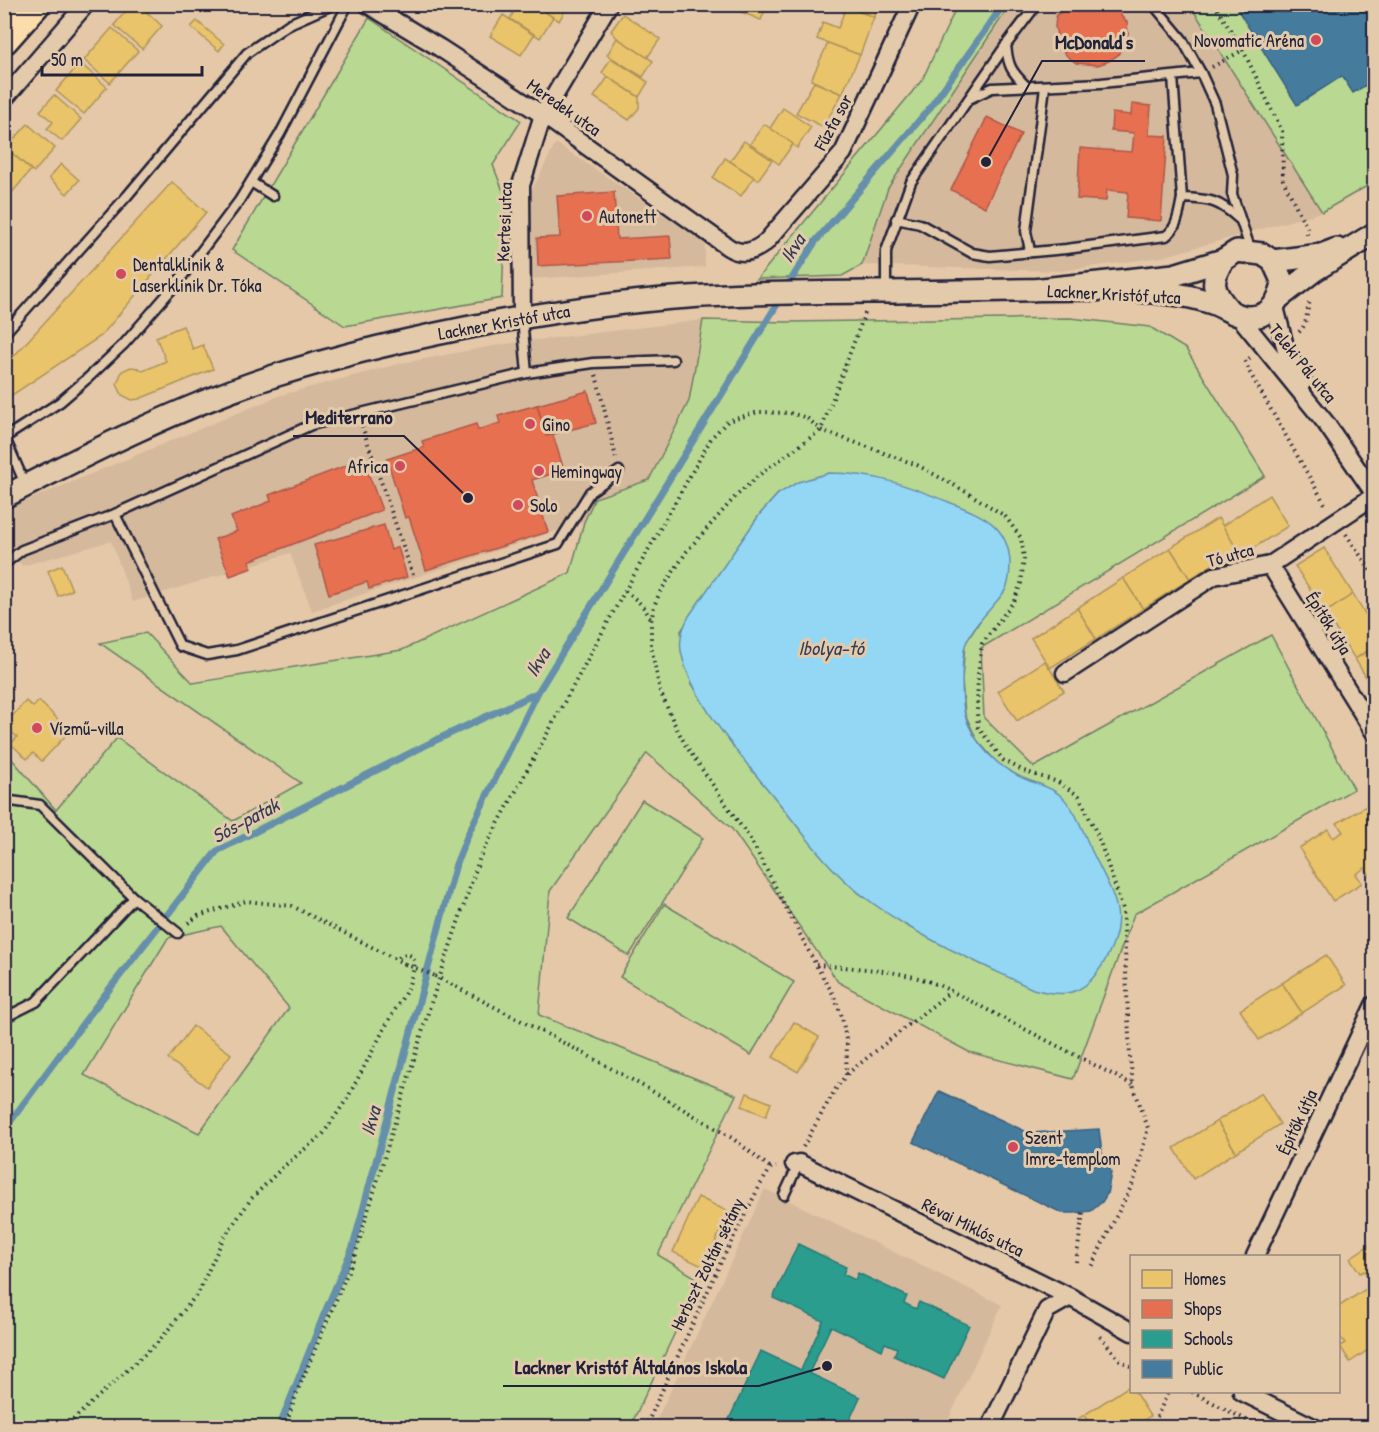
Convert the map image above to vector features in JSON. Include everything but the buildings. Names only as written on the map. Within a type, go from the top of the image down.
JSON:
[{"type":"main road","points":[[4,40],[36,4]]},
{"type":"street","points":[[4,99],[86,4]]},
{"type":"street","name":"Meredek utca","points":[[367,4],[543,115],[733,251]]},
{"type":"street","name":"Kertesi utca","points":[[522,318],[521,185],[543,115],[609,4]]},
{"type":"street","name":"Fűzfa sor","points":[[733,251],[750,252],[766,242],[843,153],[912,4]]},
{"type":"street","name":"Lackner Kristóf utca","points":[[1033,290],[1174,275],[1223,260],[1237,251],[1262,254],[1273,261],[1321,255],[1373,234]]},
{"type":"street","name":"Lackner Kristóf utca","points":[[4,497],[156,423],[271,377],[350,353],[434,334],[582,308],[686,297],[770,293],[1130,291],[1175,294],[1210,302],[1251,317],[1265,313],[1315,270],[1373,234]]},
{"type":"street","points":[[1223,260],[1214,275],[1214,287],[1219,299],[1233,312]]},
{"type":"street","points":[[1273,261],[1283,283],[1277,302]]},
{"type":"street","name":"Teleki Pál utca","points":[[1277,302],[1286,350],[1325,422]]},
{"type":"street","name":"Teleki Pál utca","points":[[1233,312],[1325,422]]},
{"type":"street","points":[[1325,422],[1374,494]]},
{"type":"street","name":"Tó utca","points":[[1065,673],[1214,576],[1270,566],[1374,494]]},
{"type":"street","name":"Építők útja","points":[[1270,566],[1374,732]]},
{"type":"street","name":"Építők útja","points":[[1256,1255],[1374,1005]]},
{"type":"street","name":"Révai Miklós utca","points":[[797,1163],[1070,1297],[1130,1331]]},
{"type":"street","points":[[990,1428],[1047,1311],[1070,1297]]},
{"type":"street","points":[[1244,1393],[1316,1428]]},
{"type":"lane","points":[[4,334],[134,187],[247,53],[289,24],[334,4]]},
{"type":"lane","points":[[26,486],[5,438],[60,402],[123,344],[178,282],[251,182],[280,134],[348,4]]},
{"type":"lane","points":[[879,293],[886,251],[911,182],[1037,4]]},
{"type":"lane","points":[[1144,4],[1154,6],[1182,39],[1215,104],[1233,175],[1232,194],[1251,252]]},
{"type":"lane","points":[[1006,45],[1008,64],[1026,86]]},
{"type":"lane","points":[[969,99],[992,88],[1045,87],[1201,73]]},
{"type":"lane","points":[[896,219],[920,224],[972,253],[990,256],[1166,236],[1175,225],[1182,198],[1173,77]]},
{"type":"lane","points":[[1030,251],[1026,231],[1045,87]]},
{"type":"lane","points":[[251,182],[273,196]]},
{"type":"lane","points":[[1182,198],[1209,199],[1223,205],[1240,220]]},
{"type":"lane","points":[[522,318],[527,373]]},
{"type":"lane","points":[[4,564],[22,550],[115,514],[311,425],[527,373],[593,363],[673,360]]},
{"type":"lane","points":[[115,514],[180,646],[207,655],[237,650],[558,544],[590,492],[619,471]]},
{"type":"lane","points":[[4,800],[40,805],[134,898],[176,932]]},
{"type":"lane","points":[[4,1018],[36,1002],[134,898]]},
{"type":"lane","points":[[784,1195],[797,1163]]},
{"type":"path","points":[[1214,4],[1243,50],[1282,130],[1283,180],[1307,228]]},
{"type":"path","points":[[1201,73],[1243,50]]},
{"type":"path","points":[[846,1075],[847,1045],[842,1017],[833,994],[752,843],[686,746],[674,723],[660,691],[651,646],[651,622],[660,592],[687,551],[759,475],[820,430],[879,293]]},
{"type":"path","points":[[1293,336],[1306,323],[1311,300]]},
{"type":"path","points":[[1245,361],[1327,507]]},
{"type":"path","points":[[593,363],[619,471]]},
{"type":"path","points":[[285,1428],[297,1392],[355,1255],[437,977],[480,857],[712,437],[728,421],[758,412],[774,411],[807,418],[820,430],[917,465],[1005,516],[1021,538],[1024,558],[1021,584],[1014,601],[982,644],[978,674],[978,727],[1003,760],[1024,771],[1058,782],[1079,796],[1098,836],[1123,909],[1130,1058],[1134,1085],[1148,1128],[1134,1180],[1090,1269]]},
{"type":"path","points":[[358,414],[418,590]]},
{"type":"path","points":[[1344,531],[1374,576]]},
{"type":"path","points":[[625,591],[641,602],[651,622]]},
{"type":"path","points":[[176,932],[198,916],[246,901],[292,906],[397,961],[437,977],[661,1096],[732,1138],[771,1168],[797,1163],[835,1090],[846,1075],[951,991]]},
{"type":"path","points":[[64,1428],[159,1341],[198,1293],[223,1239],[251,1199],[283,1167],[323,1134],[347,1100],[408,988],[415,964],[413,957],[406,954],[401,955],[397,961]]},
{"type":"path","points":[[816,964],[902,973],[932,981],[1134,1085]]},
{"type":"path","name":"Herbszt Zoltán sétány","points":[[645,1428],[720,1264],[771,1168]]},
{"type":"path","points":[[1076,1262],[1083,1212]]},
{"type":"path","points":[[1096,1332],[1120,1360],[1130,1366]]},
{"type":"path","points":[[1152,1428],[1168,1393]]},
{"type":"path","points":[[1194,1393],[1262,1428]]},
{"type":"shaded area","points":[[1010,5],[1190,5],[1322,212],[1162,257],[1060,271],[862,265],[888,188]]},
{"type":"shaded area","points":[[556,143],[705,242],[705,267],[531,279],[530,194]]},
{"type":"shaded area","points":[[703,320],[689,401],[649,480],[595,498],[584,522],[312,611],[290,553],[133,602],[111,541],[22,566],[5,537],[4,510],[281,395],[402,363],[504,344]]},
{"type":"shaded area","points":[[765,1189],[1002,1305],[945,1427],[653,1428]]},
{"type":"green space","points":[[956,5],[1010,5],[888,188],[862,265],[842,276],[757,279],[922,80]]},
{"type":"green space","points":[[1190,5],[1374,5],[1374,182],[1322,212]]},
{"type":"green space","points":[[369,18],[521,121],[493,165],[506,199],[502,298],[345,326],[232,250]]},
{"type":"green space","points":[[1070,318],[1150,327],[1186,349],[1265,476],[981,648],[984,718],[1034,767],[1271,635],[1354,789],[1134,914],[1073,1079],[969,1052],[838,982],[732,829],[647,753],[550,891],[539,1015],[736,1095],[658,1255],[700,1280],[630,1427],[5,1428],[4,750],[56,810],[117,738],[233,821],[301,783],[100,643],[146,633],[193,683],[402,650],[570,573],[584,522],[595,498],[649,480],[689,401],[703,320],[788,322]],"holes":[[[778,494],[1005,590],[983,616],[965,644],[962,680],[965,714],[977,740],[1000,766],[1022,778],[1044,786],[941,944],[907,926],[856,891],[821,855],[732,745],[692,684],[685,665],[681,631],[760,514]],[[221,926],[289,1008],[199,1133],[84,1075],[168,938]]]},
{"type":"green space","points":[[642,800],[703,838],[629,956],[568,918]]},
{"type":"green space","points":[[664,904],[794,982],[751,1055],[620,977]]},
{"type":"water","name":"Ibolya-tó","points":[[829,473],[862,475],[921,491],[983,517],[999,530],[1004,539],[1010,562],[1006,589],[978,623],[964,649],[962,689],[965,715],[980,745],[996,761],[1015,774],[1053,790],[1071,807],[1112,894],[1118,919],[1115,938],[1097,973],[1078,990],[1057,994],[1033,989],[920,934],[858,892],[826,861],[751,770],[721,731],[686,670],[681,641],[689,616],[760,514],[778,494],[798,482]]},
{"type":"waterway","name":"Ikva","points":[[786,288],[815,242],[929,109],[1004,4]]},
{"type":"waterway","name":"Ikva","points":[[279,1428],[353,1247],[456,864],[469,832],[538,692],[781,298]]},
{"type":"waterway","name":"Sós-patak","points":[[4,1130],[90,1014],[217,851],[436,740],[537,693]]},
{"type":"place","name":"Novomatic Aréna","points":[[1316,40]]},
{"type":"place","name":"McDonald's","points":[[986,162]]},
{"type":"place","name":"Autonett","points":[[587,216]]},
{"type":"place","name":"Dentalklinik & Laserklinik Dr. Tóka","points":[[121,274]]},
{"type":"place","name":"Gino","points":[[530,424]]},
{"type":"place","name":"Africa","points":[[400,466]]},
{"type":"place","name":"Hemingway","points":[[539,471]]},
{"type":"place","name":"Mediterrano","points":[[468,498]]},
{"type":"place","name":"Solo","points":[[518,505]]},
{"type":"place","name":"Vízmű-villa","points":[[37,728]]},
{"type":"place","name":"Szent Imre-templom","points":[[1013,1147]]},
{"type":"place","name":"Lackner Kristóf Általános Iskola","points":[[827,1366]]}]
